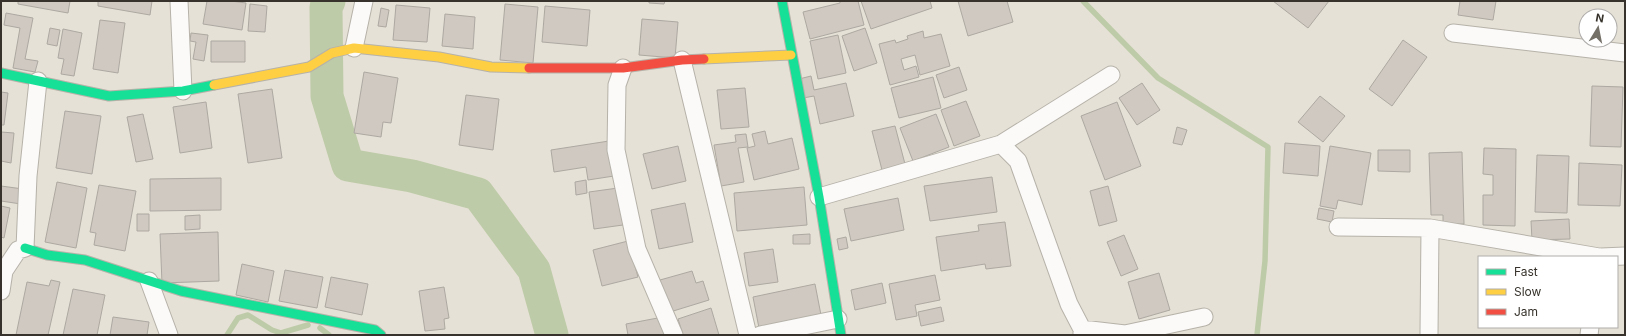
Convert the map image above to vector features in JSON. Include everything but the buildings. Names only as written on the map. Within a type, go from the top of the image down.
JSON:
[{"type":"street","points":[[179,1],[183,91]]},
{"type":"street","points":[[354,48],[364,1]]},
{"type":"street","points":[[760,335],[840,327],[819,198],[782,1]]},
{"type":"street","points":[[1453,33],[1625,53]]},
{"type":"street","points":[[1,73],[110,96],[183,91],[309,67],[332,53],[354,48],[439,57],[491,67],[623,68],[682,60],[792,55]]},
{"type":"street","points":[[682,60],[748,335]]},
{"type":"street","points":[[623,68],[617,85],[616,150],[637,249],[674,335]]},
{"type":"street","points":[[819,198],[1001,144],[1111,74]]},
{"type":"street","points":[[25,248],[28,176],[38,81]]},
{"type":"street","points":[[1001,144],[1018,161],[1070,304],[1082,332],[1125,334],[1204,317]]},
{"type":"street","points":[[1338,227],[1430,228],[1594,256]]},
{"type":"street","points":[[1429,335],[1430,228]]},
{"type":"street","points":[[1,291],[4,271],[18,250],[25,248],[47,255],[85,260],[181,291],[375,330],[381,335]]},
{"type":"street","points":[[149,281],[169,335]]},
{"type":"waterway","points":[[329,1],[326,7],[327,96],[348,165],[412,176],[478,194],[534,270],[552,335]]},
{"type":"waterway","points":[[1083,1],[1158,78],[1268,147],[1265,261],[1257,335]]},
{"type":"waterway","points":[[227,335],[238,318],[248,315],[272,330],[281,333],[308,325]]},
{"type":"waterway","points":[[320,328],[329,335]]},
{"type":"traffic: fast","points":[[782,1],[819,197],[841,335]]},
{"type":"traffic: fast","points":[[1,73],[109,96],[183,91],[214,85]]},
{"type":"traffic: fast","points":[[25,248],[47,255],[85,260],[181,291],[375,330],[381,335]]},
{"type":"traffic: slow","points":[[214,85],[309,67],[332,53],[354,48],[439,57],[491,67],[529,68]]},
{"type":"traffic: slow","points":[[704,59],[791,55]]},
{"type":"traffic: jam","points":[[529,68],[623,68],[682,60],[704,59]]}]
